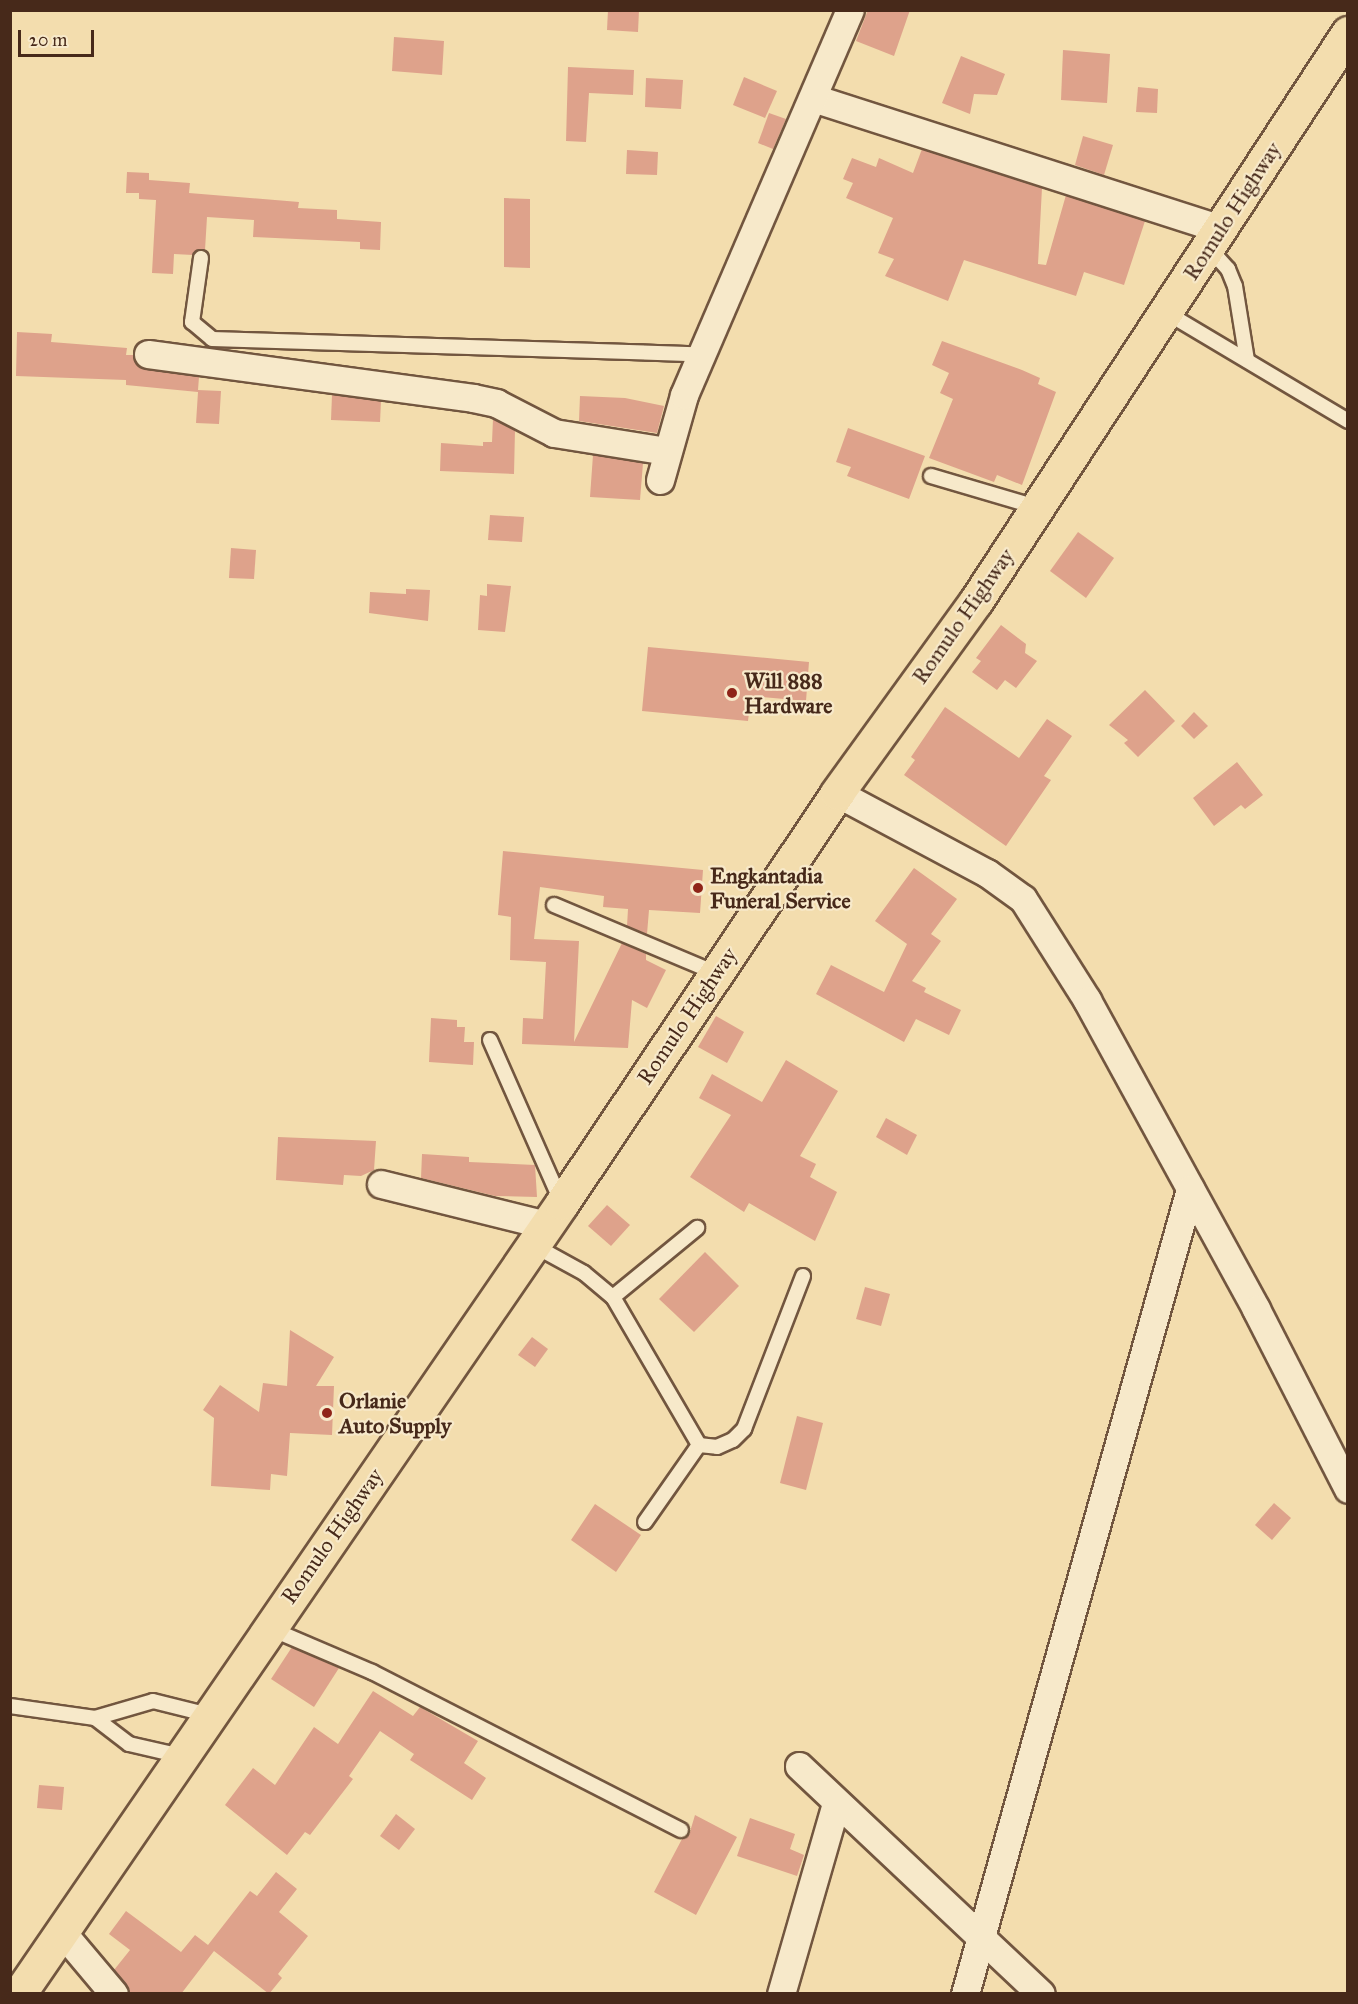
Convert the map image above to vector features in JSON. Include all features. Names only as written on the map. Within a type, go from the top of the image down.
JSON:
[{"type":"highway","name":"Romulo Highway","points":[[19,1994],[180,1756],[547,1224],[837,793],[1038,508],[1167,313],[1347,33]]},
{"type":"street","points":[[660,480],[667,451],[702,354],[850,10]]},
{"type":"street","points":[[813,98],[1214,237]]},
{"type":"street","points":[[148,354],[473,398],[496,403],[554,433],[667,451]]},
{"type":"street","points":[[837,793],[987,873],[1023,899],[1081,990],[1190,1189],[1347,1489]]},
{"type":"street","points":[[381,1184],[547,1224]]},
{"type":"street","points":[[965,1994],[1190,1189]]},
{"type":"street","points":[[799,1766],[980,1940],[1041,1994]]},
{"type":"street","points":[[781,1994],[836,1803]]},
{"type":"street","points":[[61,1931],[114,1994]]},
{"type":"lane","points":[[1214,237],[1235,286],[1247,360]]},
{"type":"lane","points":[[201,258],[192,322],[212,339],[403,348],[702,354]]},
{"type":"lane","points":[[1167,313],[1347,421]]},
{"type":"lane","points":[[931,476],[1038,508]]},
{"type":"lane","points":[[554,905],[716,973]]},
{"type":"lane","points":[[490,1040],[547,1224],[584,1273],[613,1297],[699,1445]]},
{"type":"lane","points":[[613,1297],[697,1228]]},
{"type":"lane","points":[[699,1445],[717,1447],[733,1440],[744,1429],[803,1276]]},
{"type":"lane","points":[[645,1522],[699,1445]]},
{"type":"lane","points":[[269,1628],[372,1672],[681,1830]]},
{"type":"lane","points":[[10,1706],[95,1718],[153,1701],[209,1715]]},
{"type":"lane","points":[[95,1718],[129,1744],[180,1756]]},
{"type":"building","points":[[608,10],[639,10],[638,32],[607,30]]},
{"type":"building","points":[[868,10],[910,10],[894,56],[856,41]]},
{"type":"building","points":[[394,37],[444,41],[442,75],[392,71]]},
{"type":"building","points":[[1063,50],[1110,54],[1107,103],[1061,100]]},
{"type":"building","points":[[961,56],[1005,74],[997,95],[974,94],[970,114],[942,103]]},
{"type":"building","points":[[568,67],[634,70],[633,95],[589,93],[586,142],[566,141]]},
{"type":"building","points":[[744,77],[777,91],[765,118],[733,105]]},
{"type":"building","points":[[646,78],[683,80],[681,109],[645,107]]},
{"type":"building","points":[[1138,87],[1158,89],[1157,113],[1136,112]]},
{"type":"building","points":[[769,113],[786,119],[773,149],[758,143]]},
{"type":"building","points":[[1083,136],[1113,145],[1104,175],[1075,165]]},
{"type":"building","points":[[922,149],[1042,188],[1038,264],[1046,265],[1066,195],[1145,221],[1124,285],[1084,272],[1076,296],[964,260],[948,301],[885,276],[894,259],[878,253],[893,218],[846,198],[853,183],[843,179],[852,158],[876,167],[879,158],[913,173]]},
{"type":"building","points":[[627,150],[658,152],[657,175],[626,174]]},
{"type":"building","points":[[127,172],[149,173],[149,180],[190,183],[189,193],[299,202],[298,208],[337,210],[337,219],[381,222],[380,250],[360,249],[360,242],[253,237],[254,220],[207,217],[205,250],[198,250],[193,255],[174,254],[173,274],[152,273],[156,200],[139,199],[139,193],[126,193]]},
{"type":"building","points":[[504,198],[530,199],[530,268],[504,267]]},
{"type":"building","points":[[17,332],[52,334],[51,342],[127,348],[126,355],[133,355],[138,366],[145,369],[199,377],[198,390],[221,391],[219,424],[196,423],[198,392],[126,385],[126,380],[16,376]]},
{"type":"building","points":[[942,341],[1040,378],[1038,384],[1056,392],[1022,485],[997,475],[994,482],[929,458],[953,399],[940,393],[949,373],[932,365]]},
{"type":"building","points":[[332,395],[381,401],[380,422],[331,420]]},
{"type":"building","points":[[580,396],[625,398],[664,406],[657,433],[579,421]]},
{"type":"building","points":[[493,419],[515,430],[514,474],[440,471],[441,443],[483,446],[483,442],[492,442]]},
{"type":"building","points":[[848,428],[925,456],[909,499],[847,476],[851,467],[836,462]]},
{"type":"building","points":[[593,455],[643,463],[640,500],[590,497]]},
{"type":"building","points":[[490,515],[524,517],[522,542],[488,540]]},
{"type":"building","points":[[1078,532],[1114,558],[1086,598],[1050,571]]},
{"type":"building","points":[[231,548],[256,550],[254,579],[229,578]]},
{"type":"building","points":[[487,584],[511,586],[505,632],[478,630],[480,595],[487,596]]},
{"type":"building","points":[[406,589],[430,590],[428,621],[369,613],[370,592],[406,594]]},
{"type":"building","points":[[1001,625],[1026,644],[1025,653],[1037,661],[1016,688],[1005,680],[997,690],[972,672],[981,661],[976,658]]},
{"type":"building","points":[[648,647],[809,662],[806,701],[751,696],[748,721],[642,711]]},
{"type":"building","points":[[1145,690],[1175,721],[1138,757],[1124,743],[1128,740],[1109,725]]},
{"type":"building","points":[[945,707],[1019,758],[1047,719],[1072,736],[1044,776],[1051,780],[1006,846],[904,775],[915,760],[911,757]]},
{"type":"building","points":[[1194,712],[1208,726],[1194,739],[1181,726]]},
{"type":"building","points":[[1237,762],[1263,795],[1245,809],[1241,805],[1214,826],[1193,798]]},
{"type":"building","points":[[503,851],[703,870],[700,913],[649,910],[647,934],[627,926],[628,909],[603,907],[604,896],[540,887],[534,939],[579,941],[574,1042],[622,943],[646,954],[646,960],[666,970],[647,1008],[632,1000],[628,1048],[522,1044],[523,1018],[543,1019],[546,962],[510,960],[511,917],[498,915]]},
{"type":"building","points":[[914,868],[957,899],[931,934],[941,941],[912,981],[926,988],[924,992],[961,1010],[949,1035],[916,1019],[904,1042],[816,994],[831,965],[884,992],[907,944],[875,921]]},
{"type":"building","points":[[716,1016],[744,1032],[727,1063],[698,1047]]},
{"type":"building","points":[[431,1018],[457,1020],[457,1027],[465,1027],[464,1042],[474,1042],[473,1065],[429,1062]]},
{"type":"building","points":[[786,1060],[838,1091],[800,1156],[816,1164],[810,1177],[837,1192],[815,1241],[749,1203],[744,1212],[690,1177],[731,1115],[699,1098],[712,1074],[762,1102]]},
{"type":"building","points":[[886,1118],[917,1135],[907,1155],[876,1137]]},
{"type":"building","points":[[278,1137],[376,1141],[374,1170],[361,1176],[344,1175],[343,1185],[276,1180]]},
{"type":"building","points":[[422,1154],[469,1157],[469,1162],[535,1165],[537,1197],[495,1196],[421,1178]]},
{"type":"building","points":[[607,1205],[630,1225],[611,1246],[588,1226]]},
{"type":"building","points":[[705,1252],[739,1286],[694,1332],[659,1299]]},
{"type":"building","points":[[865,1287],[890,1294],[881,1326],[856,1319]]},
{"type":"building","points":[[290,1330],[334,1357],[316,1386],[334,1386],[332,1435],[290,1433],[287,1476],[271,1474],[270,1490],[211,1486],[214,1418],[203,1410],[220,1385],[259,1412],[263,1383],[287,1386]]},
{"type":"building","points":[[532,1337],[548,1349],[535,1367],[518,1355]]},
{"type":"building","points":[[797,1416],[823,1423],[806,1490],[780,1483]]},
{"type":"building","points":[[1274,1503],[1291,1518],[1272,1540],[1255,1525]]},
{"type":"building","points":[[595,1504],[641,1535],[616,1572],[571,1540]]},
{"type":"building","points":[[292,1647],[339,1668],[314,1707],[271,1679]]},
{"type":"building","points":[[373,1691],[413,1716],[420,1707],[478,1741],[464,1763],[486,1778],[472,1800],[410,1760],[414,1754],[380,1731],[349,1776],[353,1779],[310,1835],[305,1832],[287,1855],[225,1805],[253,1768],[275,1785],[314,1727],[338,1744]]},
{"type":"building","points":[[39,1785],[64,1787],[62,1810],[37,1808]]},
{"type":"building","points":[[396,1814],[415,1829],[399,1850],[380,1836]]},
{"type":"building","points":[[695,1815],[737,1837],[696,1915],[654,1892],[682,1839],[689,1835]]},
{"type":"building","points":[[750,1818],[795,1834],[790,1849],[804,1855],[797,1876],[737,1856]]},
{"type":"building","points":[[276,1872],[297,1889],[279,1912],[308,1936],[278,1974],[282,1978],[269,1994],[214,1951],[181,1994],[129,1994],[114,1970],[130,1950],[109,1934],[126,1911],[181,1952],[195,1935],[208,1945],[250,1891],[257,1896]]},
{"type":"place","name":"Will 888 Hardware","points":[[732,693]]},
{"type":"place","name":"Engkantadia Funeral Service","points":[[698,888]]},
{"type":"place","name":"Orlanie Auto Supply","points":[[327,1413]]}]
